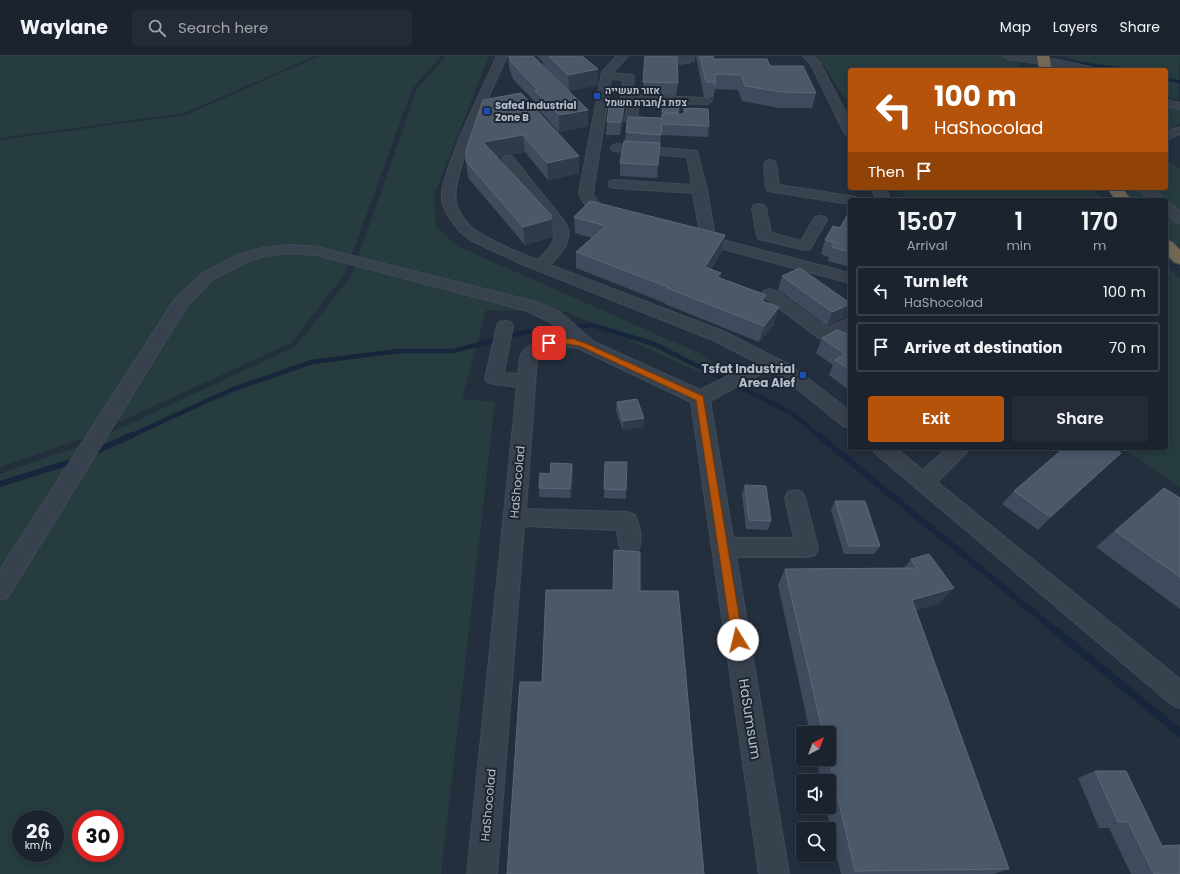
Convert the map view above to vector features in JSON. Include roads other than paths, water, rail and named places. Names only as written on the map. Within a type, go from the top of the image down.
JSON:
[{"type":"highway","points":[[1116,190],[1122,198]]},
{"type":"highway","points":[[1168,247],[1180,259]]},
{"type":"street","points":[[623,56],[604,74],[585,166],[586,193],[588,200],[600,210],[629,219]]},
{"type":"street","points":[[663,60],[689,60],[689,56]]},
{"type":"street","points":[[808,56],[815,63],[848,128]]},
{"type":"street","points":[[1008,56],[1055,62],[1081,68]]},
{"type":"street","points":[[505,60],[493,94],[465,139],[453,172],[449,190],[449,203],[454,214],[464,228],[477,238],[541,266],[719,336],[784,369],[848,419]]},
{"type":"street","points":[[604,74],[629,77],[626,98],[707,101]]},
{"type":"street","points":[[634,98],[632,120],[669,122]]},
{"type":"street","points":[[1168,103],[1180,106]]},
{"type":"street","points":[[1168,135],[1180,130]]},
{"type":"street","points":[[616,148],[693,154],[708,240]]},
{"type":"street","points":[[508,159],[559,224],[563,232],[562,242],[541,266]]},
{"type":"street","points":[[770,164],[773,188],[848,200]]},
{"type":"street","points":[[615,184],[700,190]]},
{"type":"street","points":[[1147,190],[1156,198]]},
{"type":"street","points":[[759,208],[764,236],[805,246]]},
{"type":"street","points":[[1168,209],[1180,219]]},
{"type":"street","points":[[808,267],[805,246],[820,220]]},
{"type":"street","points":[[687,235],[848,277]]},
{"type":"street","points":[[0,590],[181,303],[208,276],[243,258],[263,252],[290,249],[317,251],[530,306],[555,317],[590,348]]},
{"type":"street","points":[[770,294],[826,335],[848,324]]},
{"type":"street","points":[[505,326],[494,380],[526,381]]},
{"type":"street","name":"HaShocolad","points":[[482,874],[529,356],[549,343],[560,341],[573,342],[590,348],[700,398]]},
{"type":"street","points":[[700,398],[770,362]]},
{"type":"street","name":"HaSumsum","points":[[700,398],[774,874]]},
{"type":"street","points":[[884,450],[1180,695]]},
{"type":"street","points":[[924,482],[957,450]]},
{"type":"street","points":[[723,547],[807,548],[795,498]]},
{"type":"street","points":[[514,517],[627,521],[630,544]]},
{"type":"waterway","points":[[1060,61],[1115,68]]},
{"type":"waterway","points":[[1168,79],[1180,82]]},
{"type":"waterway","points":[[130,436],[231,390],[312,362],[398,351],[453,351],[526,332],[592,325],[654,344],[793,414],[819,436]]},
{"type":"waterway","points":[[92,453],[132,435]]},
{"type":"waterway","points":[[818,435],[1056,631]]},
{"type":"waterway","points":[[0,484],[77,460]]},
{"type":"waterway","points":[[1055,630],[1180,733]]},
{"type":"place","name":"אזור תעשייה צפת ג/חברת חשמל","points":[[597,96]]},
{"type":"place","name":"Safed Industrial Zone B","points":[[487,111]]},
{"type":"place","name":"Tsfat Industrial Area Alef","points":[[803,375]]}]
